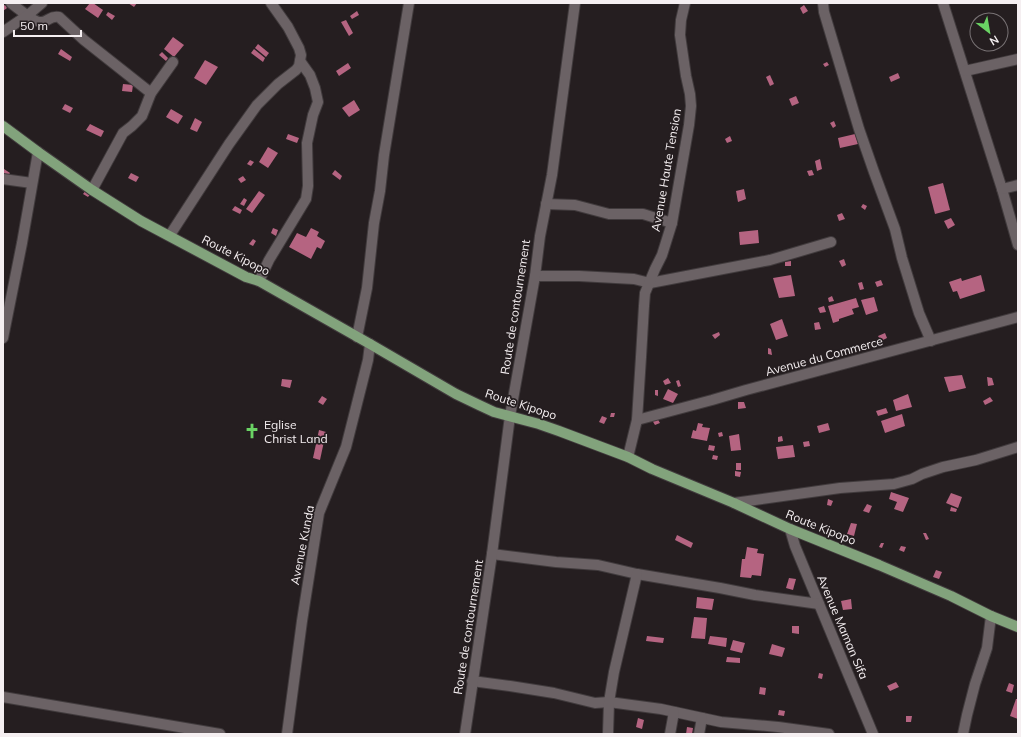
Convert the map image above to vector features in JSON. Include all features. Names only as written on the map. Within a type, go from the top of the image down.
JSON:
[{"type":"main road","name":"Route Kipopo","points":[[3,126],[92,190],[141,221],[170,235],[246,277],[259,281],[456,394],[494,412],[539,424],[628,457],[652,469],[734,503],[790,529],[951,596],[991,616],[1018,627]]},
{"type":"street","points":[[11,3],[37,22],[55,16],[59,18],[84,40],[151,93]]},
{"type":"street","points":[[3,32],[28,15],[42,3]]},
{"type":"street","points":[[170,235],[229,144],[257,105],[299,66],[301,55],[299,48],[294,37],[271,3]]},
{"type":"street","points":[[357,337],[367,288],[374,223],[380,191],[384,155],[409,3]]},
{"type":"street","name":"Route de contournement","points":[[465,734],[492,554],[510,416],[535,276],[540,236],[552,175],[575,3]]},
{"type":"street","name":"Avenue Haute Tension","points":[[628,457],[637,420],[644,299],[662,255],[672,223],[690,114],[690,94],[680,35],[681,20],[685,3]]},
{"type":"street","points":[[823,3],[824,12],[859,129],[894,224],[902,258],[919,313],[931,341]]},
{"type":"street","points":[[944,3],[1018,245]]},
{"type":"street","points":[[964,71],[1018,59]]},
{"type":"street","points":[[259,281],[269,260],[306,199],[308,186],[307,143],[313,115],[318,102],[310,75],[300,61]]},
{"type":"street","points":[[92,190],[123,133],[142,116],[151,93],[173,62]]},
{"type":"street","points":[[3,338],[5,318],[22,243],[38,152]]},
{"type":"street","points":[[3,179],[32,183]]},
{"type":"street","points":[[1002,189],[1018,185]]},
{"type":"street","points":[[546,204],[575,205],[609,214],[643,214],[672,223]]},
{"type":"street","points":[[535,276],[579,276],[634,279],[650,283],[770,260],[831,242]]},
{"type":"street","name":"Avenue du Commerce","points":[[637,420],[1018,318]]},
{"type":"street","name":"Avenue Kunda","points":[[287,734],[302,620],[319,512],[346,447],[368,360],[370,344]]},
{"type":"street","points":[[734,503],[840,488],[894,484],[943,467],[976,460],[1018,447]]},
{"type":"street","name":"Avenue Maman Sifa","points":[[790,529],[795,546],[873,734]]},
{"type":"street","points":[[492,554],[556,562],[598,565],[637,574],[819,604]]},
{"type":"street","points":[[608,734],[609,702],[614,672],[637,574]]},
{"type":"street","points":[[963,734],[975,684],[986,648],[991,616]]},
{"type":"street","points":[[472,681],[554,693],[595,703],[609,702],[674,712],[729,723],[778,727],[829,734]]},
{"type":"street","points":[[3,697],[220,734]]},
{"type":"street","points":[[670,734],[674,712]]},
{"type":"street","points":[[699,734],[702,718]]},
{"type":"building","points":[[90,3],[93,3],[103,10],[98,18],[85,9]]},
{"type":"building","points":[[128,3],[137,3],[134,7]]},
{"type":"building","points":[[5,5],[7,8],[3,11],[3,6]]},
{"type":"building","points":[[804,5],[808,11],[803,14],[800,8]]},
{"type":"building","points":[[357,11],[359,15],[352,19],[350,16]]},
{"type":"building","points":[[108,12],[115,16],[112,20],[106,15]]},
{"type":"building","points":[[346,20],[353,33],[349,36],[341,22]]},
{"type":"building","points":[[173,37],[184,45],[174,57],[164,49]]},
{"type":"building","points":[[258,44],[269,53],[266,57],[255,48]]},
{"type":"building","points":[[61,49],[72,57],[70,61],[58,54]]},
{"type":"building","points":[[254,49],[265,58],[263,62],[251,53]]},
{"type":"building","points":[[162,52],[168,58],[166,61],[159,55]]},
{"type":"building","points":[[205,60],[218,67],[206,85],[194,78]]},
{"type":"building","points":[[827,62],[829,65],[825,67],[823,64]]},
{"type":"building","points":[[348,63],[351,68],[339,76],[336,71]]},
{"type":"building","points":[[898,73],[900,78],[891,82],[889,77]]},
{"type":"building","points":[[770,75],[774,84],[770,86],[766,77]]},
{"type":"building","points":[[123,84],[133,85],[132,92],[122,91]]},
{"type":"building","points":[[796,96],[799,103],[792,106],[789,99]]},
{"type":"building","points":[[354,100],[360,110],[349,117],[342,108]]},
{"type":"building","points":[[65,104],[73,108],[70,113],[62,109]]},
{"type":"building","points":[[171,109],[183,116],[178,124],[166,117]]},
{"type":"building","points":[[195,118],[202,122],[197,132],[190,129]]},
{"type":"building","points":[[834,121],[836,126],[833,128],[830,123]]},
{"type":"building","points":[[90,124],[104,131],[101,137],[86,130]]},
{"type":"building","points":[[288,134],[299,138],[297,143],[286,139]]},
{"type":"building","points":[[855,134],[858,144],[840,148],[838,138]]},
{"type":"building","points":[[730,136],[732,141],[727,143],[725,139]]},
{"type":"building","points":[[268,147],[278,153],[268,168],[259,162]]},
{"type":"building","points":[[820,159],[822,169],[817,171],[815,161]]},
{"type":"building","points":[[250,160],[254,162],[251,166],[247,164]]},
{"type":"building","points":[[4,169],[10,173],[7,177],[3,174]]},
{"type":"building","points":[[335,170],[342,176],[340,180],[332,174]]},
{"type":"building","points":[[812,170],[814,175],[809,176],[807,171]]},
{"type":"building","points":[[131,173],[139,177],[136,182],[128,178]]},
{"type":"building","points":[[243,176],[246,180],[241,183],[238,179]]},
{"type":"building","points":[[943,183],[950,210],[935,214],[928,187]]},
{"type":"building","points":[[744,189],[746,199],[738,202],[736,191]]},
{"type":"building","points":[[86,190],[91,193],[88,197],[83,194]]},
{"type":"building","points":[[259,191],[265,195],[252,213],[246,209]]},
{"type":"building","points":[[244,198],[247,200],[244,206],[240,204]]},
{"type":"building","points":[[863,204],[867,206],[865,210],[861,207]]},
{"type":"building","points":[[235,206],[242,210],[240,214],[232,210]]},
{"type":"building","points":[[842,213],[845,219],[839,221],[837,215]]},
{"type":"building","points":[[951,218],[955,225],[948,229],[944,221]]},
{"type":"building","points":[[273,228],[278,230],[276,236],[271,233]]},
{"type":"building","points":[[311,228],[319,232],[317,236],[325,241],[321,249],[317,247],[311,259],[289,247],[297,233],[306,237]]},
{"type":"building","points":[[758,230],[759,243],[740,245],[739,232]]},
{"type":"building","points":[[253,239],[256,241],[253,246],[249,244]]},
{"type":"building","points":[[844,259],[846,265],[842,267],[839,261]]},
{"type":"building","points":[[791,261],[791,266],[785,266],[785,262]]},
{"type":"building","points":[[791,275],[795,296],[779,298],[773,278]]},
{"type":"building","points":[[981,275],[985,291],[960,299],[957,291],[953,292],[949,282],[961,278],[962,281]]},
{"type":"building","points":[[881,280],[883,285],[877,287],[875,282]]},
{"type":"building","points":[[862,282],[864,289],[860,290],[858,283]]},
{"type":"building","points":[[832,296],[834,301],[829,302],[828,298]]},
{"type":"building","points":[[874,297],[878,311],[866,315],[861,300]]},
{"type":"building","points":[[856,298],[859,307],[852,309],[854,314],[839,319],[839,321],[833,323],[828,306]]},
{"type":"building","points":[[824,306],[826,312],[820,313],[818,308]]},
{"type":"building","points":[[782,319],[788,336],[776,340],[770,324]]},
{"type":"building","points":[[819,322],[821,329],[815,330],[814,323]]},
{"type":"building","points":[[719,332],[720,335],[715,339],[712,335]]},
{"type":"building","points":[[885,333],[887,338],[881,341],[878,336]]},
{"type":"building","points":[[768,348],[771,349],[772,355],[768,354]]},
{"type":"building","points":[[962,375],[966,388],[949,392],[944,377]]},
{"type":"building","points":[[987,377],[992,378],[994,385],[988,386]]},
{"type":"building","points":[[668,378],[671,383],[665,385],[663,381]]},
{"type":"building","points":[[282,379],[292,380],[290,388],[281,386]]},
{"type":"building","points":[[679,380],[681,386],[678,387],[676,381]]},
{"type":"building","points":[[668,389],[678,394],[673,403],[663,399]]},
{"type":"building","points":[[655,390],[658,390],[658,396],[655,395]]},
{"type":"building","points":[[908,394],[912,407],[896,411],[893,400]]},
{"type":"building","points":[[322,396],[327,399],[323,405],[318,402]]},
{"type":"building","points":[[990,397],[993,401],[985,405],[983,401]]},
{"type":"building","points":[[738,402],[744,402],[746,408],[738,409]]},
{"type":"building","points":[[886,408],[888,413],[878,416],[876,411]]},
{"type":"building","points":[[611,413],[615,413],[614,417],[610,417]]},
{"type":"building","points":[[902,414],[905,426],[885,433],[881,421]]},
{"type":"building","points":[[602,416],[607,418],[604,424],[599,422]]},
{"type":"building","points":[[657,418],[660,423],[655,425],[652,420]]},
{"type":"building","points":[[698,423],[703,424],[702,427],[710,428],[707,441],[691,438],[693,430],[696,431]]},
{"type":"building","points":[[828,423],[830,430],[819,433],[817,426]]},
{"type":"building","points":[[319,430],[326,432],[320,460],[313,458]]},
{"type":"building","points":[[722,432],[723,436],[719,437],[718,433]]},
{"type":"building","points":[[739,434],[741,450],[731,451],[729,436]]},
{"type":"building","points":[[782,436],[783,441],[778,442],[778,437]]},
{"type":"building","points":[[809,441],[810,446],[804,447],[803,442]]},
{"type":"building","points":[[709,445],[715,446],[714,451],[708,450]]},
{"type":"building","points":[[793,445],[795,457],[778,459],[776,447]]},
{"type":"building","points":[[713,455],[718,456],[717,460],[712,459]]},
{"type":"building","points":[[736,463],[741,463],[741,470],[736,470]]},
{"type":"building","points":[[735,471],[741,472],[740,477],[735,476]]},
{"type":"building","points":[[891,492],[909,498],[903,512],[894,509],[897,502],[889,499]]},
{"type":"building","points":[[951,493],[962,497],[958,508],[946,503]]},
{"type":"building","points":[[828,499],[833,501],[831,506],[827,505]]},
{"type":"building","points":[[867,504],[872,506],[869,513],[863,511]]},
{"type":"building","points":[[951,507],[957,509],[956,512],[950,511]]},
{"type":"building","points":[[851,523],[857,524],[854,536],[847,534]]},
{"type":"building","points":[[923,533],[926,533],[929,539],[926,540]]},
{"type":"building","points":[[677,535],[693,543],[691,548],[675,540]]},
{"type":"building","points":[[881,543],[884,543],[882,548],[879,547]]},
{"type":"building","points":[[901,546],[906,547],[904,552],[899,550]]},
{"type":"building","points":[[747,547],[758,549],[757,553],[764,554],[761,576],[752,575],[751,578],[740,577],[742,559],[745,559]]},
{"type":"building","points":[[936,570],[942,572],[939,579],[933,577]]},
{"type":"building","points":[[789,578],[796,579],[793,590],[786,588]]},
{"type":"building","points":[[697,597],[714,599],[712,610],[696,608]]},
{"type":"building","points":[[851,599],[852,609],[843,610],[841,601]]},
{"type":"building","points":[[694,617],[707,618],[705,639],[691,638]]},
{"type":"building","points":[[792,626],[799,626],[799,634],[792,633]]},
{"type":"building","points":[[647,636],[664,638],[663,643],[646,641]]},
{"type":"building","points":[[710,636],[727,638],[726,647],[708,644]]},
{"type":"building","points":[[733,640],[745,643],[742,653],[730,650]]},
{"type":"building","points":[[772,644],[785,648],[782,657],[769,654]]},
{"type":"building","points":[[727,657],[740,658],[740,663],[726,662]]},
{"type":"building","points":[[819,673],[823,674],[822,679],[818,678]]},
{"type":"building","points":[[896,682],[899,687],[890,691],[887,686]]},
{"type":"building","points":[[1009,683],[1014,685],[1012,693],[1006,691]]},
{"type":"building","points":[[760,687],[766,688],[765,695],[759,694]]},
{"type":"building","points":[[1016,699],[1018,699],[1018,719],[1010,716]]},
{"type":"building","points":[[779,710],[785,711],[784,716],[778,715]]},
{"type":"building","points":[[906,716],[912,716],[911,722],[906,722]]},
{"type":"building","points":[[638,718],[644,720],[642,729],[636,727]]},
{"type":"building","points":[[687,727],[693,728],[692,734],[686,734]]},
{"type":"place","name":"Eglise Christ Land","points":[[252,431]]}]
